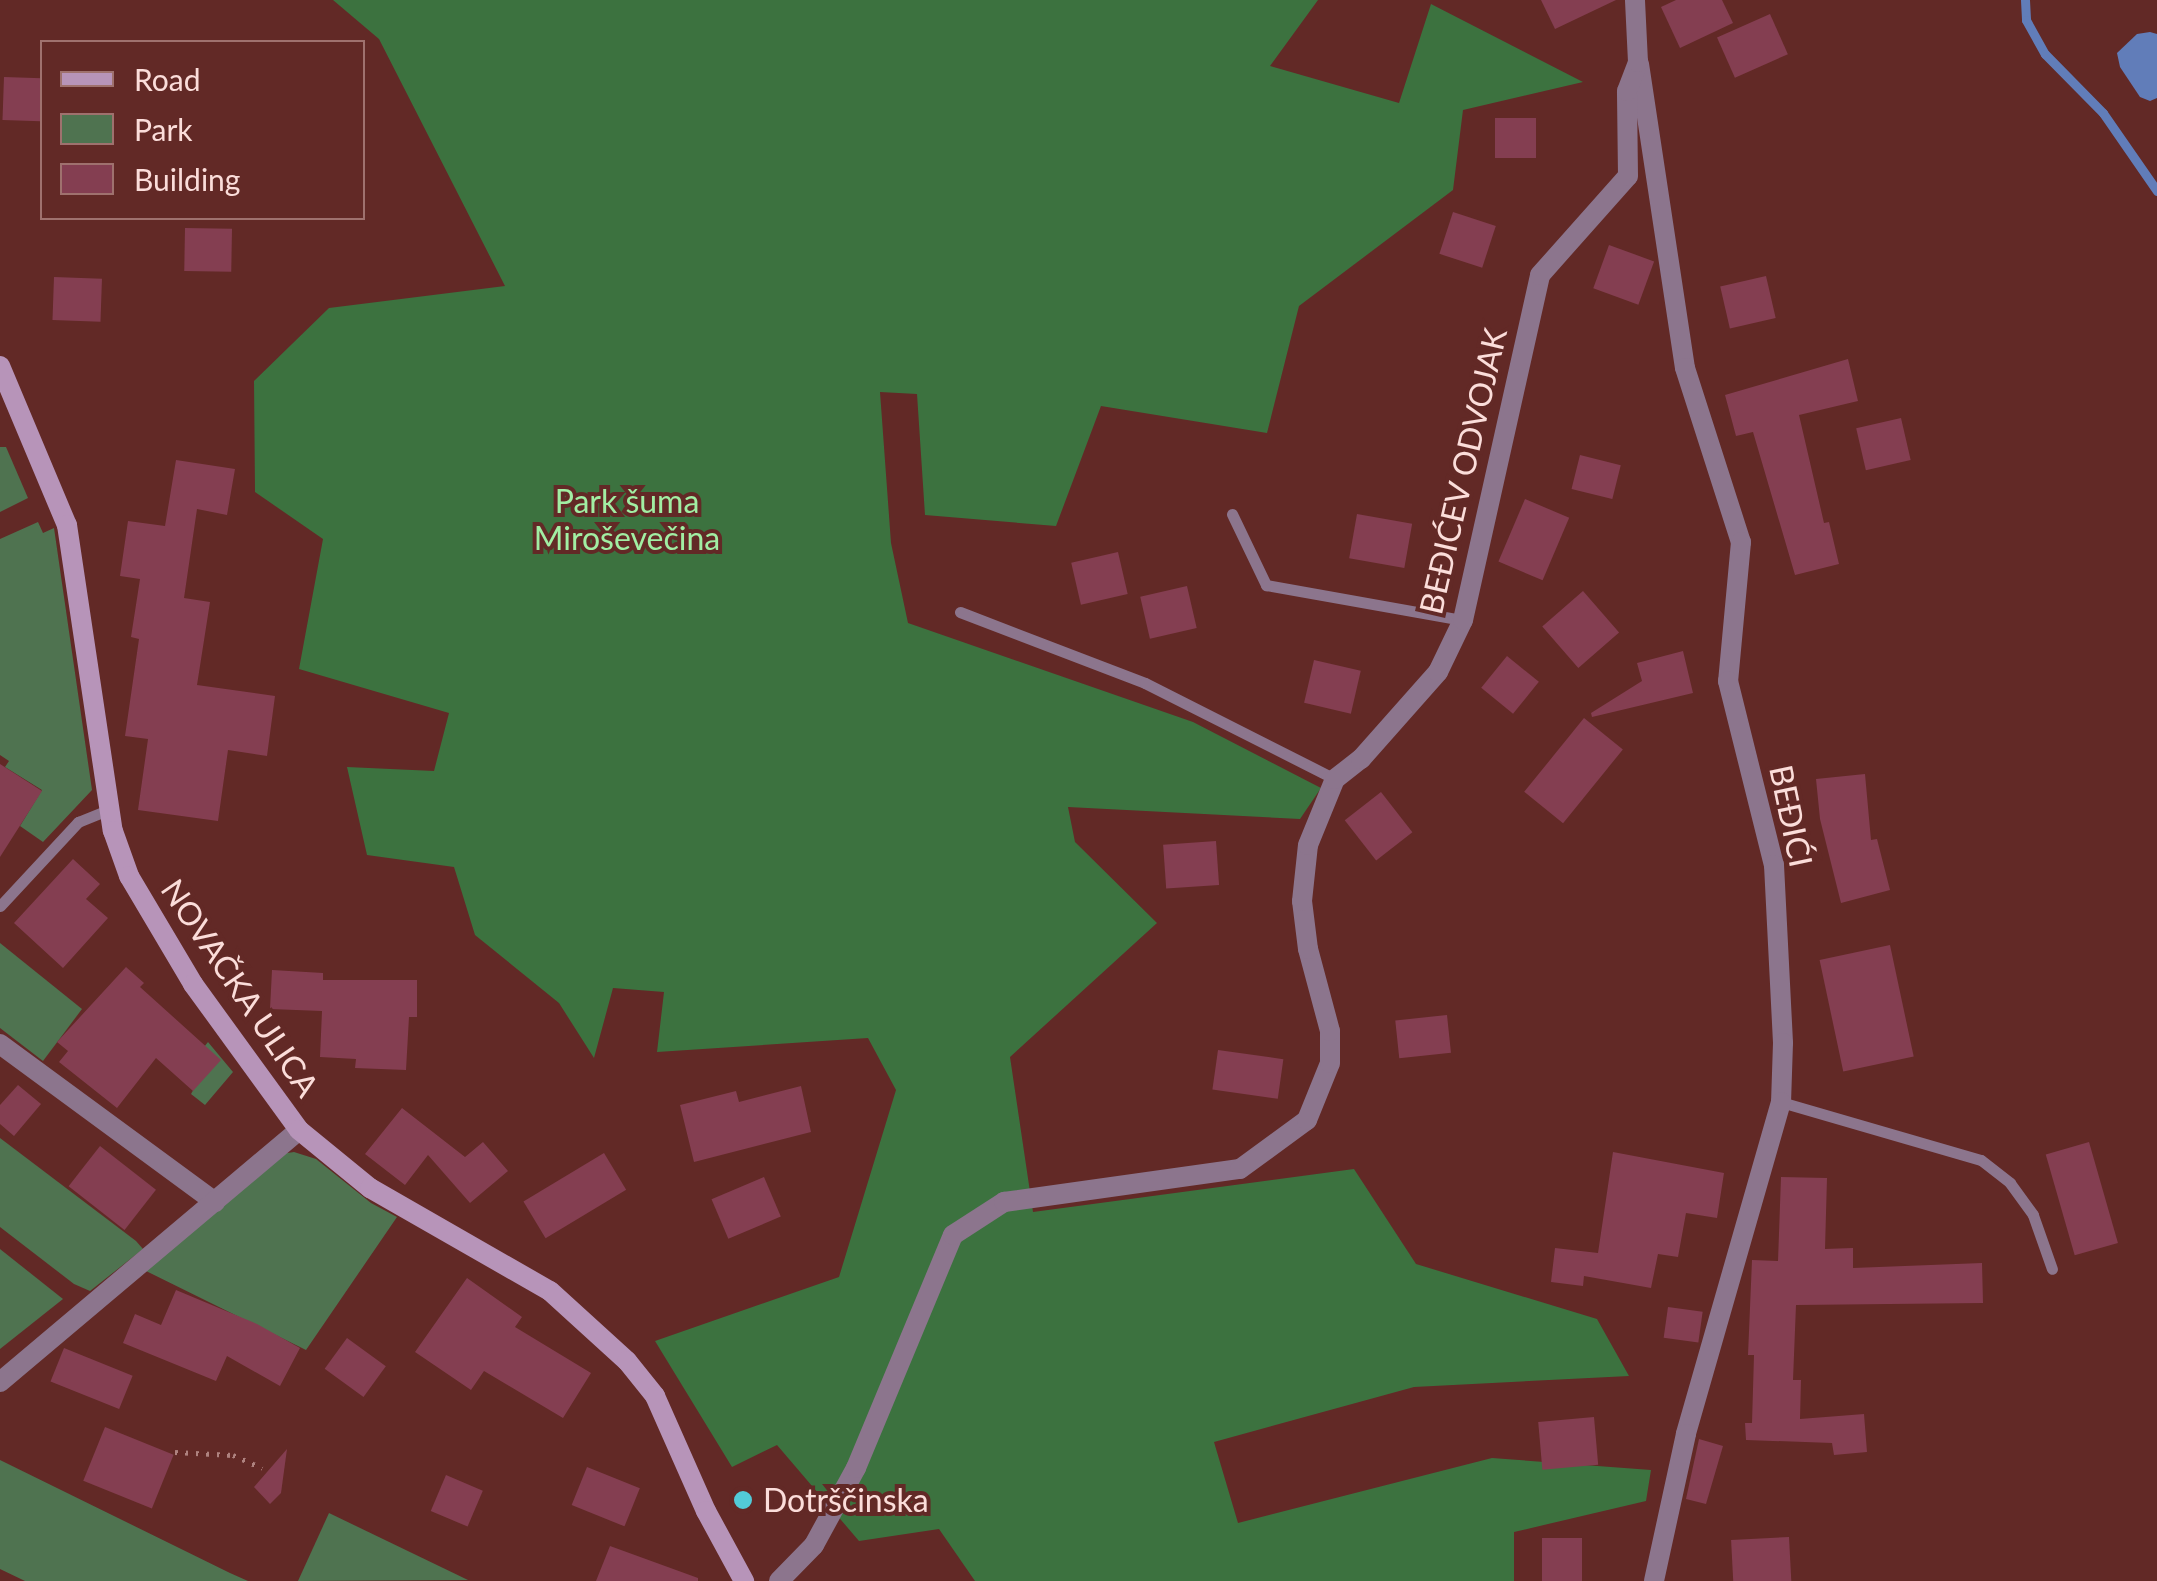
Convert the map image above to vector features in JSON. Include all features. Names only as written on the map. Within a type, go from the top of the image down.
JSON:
[{"type":"street","name":"BEĐIĆEV ODVOJAK","points":[[779,1581],[814,1545],[856,1468],[953,1235],[1004,1202],[1240,1169],[1307,1120],[1330,1063],[1330,1030],[1308,949],[1302,901],[1308,845],[1334,779],[1361,759],[1438,672],[1463,620],[1540,274],[1628,176],[1627,91],[1638,62],[1635,0]]},
{"type":"street","name":"BEĐIĆI","points":[[1638,62],[1685,368],[1741,542],[1728,682],[1774,865],[1784,1043],[1780,1102],[1686,1434],[1654,1581]]},
{"type":"street","name":"NOVAČKA ULICA","points":[[0,366],[66,525],[88,642],[108,810],[130,876],[154,918],[248,1065],[298,1130],[370,1188],[550,1291],[627,1361],[654,1396],[706,1511],[744,1581]]},
{"type":"street","points":[[0,1044],[215,1202]]},
{"type":"street","points":[[0,1382],[298,1130]]},
{"type":"lane","points":[[1232,514],[1266,585],[1463,620]]},
{"type":"lane","points":[[960,612],[1145,684],[1334,779]]},
{"type":"lane","points":[[0,906],[78,822],[108,810]]},
{"type":"lane","points":[[1780,1102],[1982,1160],[2010,1183],[2033,1215],[2052,1269]]},
{"type":"path","points":[[175,1452],[232,1455],[262,1468]]},
{"type":"green space","name":"Park šuma Miroševečina","points":[[333,0],[1318,0],[1270,66],[1399,103],[1431,4],[1583,82],[1463,110],[1453,190],[1299,306],[1267,433],[1101,406],[1056,526],[925,515],[917,394],[880,392],[891,543],[908,623],[1193,722],[1321,788],[1300,819],[1068,807],[1075,842],[1157,923],[1010,1057],[1033,1212],[1354,1169],[1416,1264],[1597,1319],[1629,1376],[1414,1387],[1214,1442],[1238,1523],[1492,1458],[1651,1470],[1646,1501],[1514,1532],[1514,1581],[975,1581],[939,1529],[859,1541],[777,1445],[732,1467],[655,1341],[839,1277],[896,1090],[868,1038],[657,1052],[664,992],[613,988],[594,1058],[559,1003],[475,935],[454,867],[367,855],[347,767],[434,771],[449,713],[299,669],[323,539],[255,492],[254,381],[329,308],[505,286],[379,39]]},
{"type":"green space","points":[[0,447],[6,447],[28,498],[0,512]]},
{"type":"green space","points":[[38,522],[43,533],[54,528],[92,790],[43,842],[20,826],[42,790],[5,767],[9,761],[0,755],[0,539]]},
{"type":"green space","points":[[0,943],[82,1009],[43,1061],[0,1028]]},
{"type":"green space","points":[[208,1042],[233,1072],[205,1105],[191,1094],[200,1078],[196,1057]]},
{"type":"green space","points":[[0,1138],[143,1249],[90,1291],[74,1284],[0,1227]]},
{"type":"green space","points":[[294,1152],[316,1159],[371,1203],[397,1217],[306,1350],[144,1270],[281,1154]]},
{"type":"green space","points":[[0,1249],[63,1299],[0,1349]]},
{"type":"green space","points":[[0,1460],[248,1581],[25,1581],[0,1569]]},
{"type":"green space","points":[[329,1513],[468,1580],[298,1581]]},
{"type":"water","points":[[2137,34],[2157,34],[2157,98],[2150,101],[2140,97],[2120,67],[2117,53]]},
{"type":"building","points":[[1541,0],[1616,0],[1555,29]]},
{"type":"building","points":[[1676,0],[1722,0],[1733,23],[1680,48],[1661,7]]},
{"type":"building","points":[[1770,14],[1788,54],[1735,78],[1717,38]]},
{"type":"building","points":[[4,77],[40,78],[40,121],[2,120]]},
{"type":"building","points":[[1495,118],[1536,118],[1536,158],[1495,158]]},
{"type":"building","points":[[1453,212],[1496,226],[1482,268],[1439,254]]},
{"type":"building","points":[[185,228],[232,229],[231,272],[184,271]]},
{"type":"building","points":[[1609,245],[1654,261],[1638,305],[1593,288]]},
{"type":"building","points":[[1766,276],[1776,318],[1730,328],[1720,287]]},
{"type":"building","points":[[54,277],[102,279],[100,322],[52,320]]},
{"type":"building","points":[[1848,359],[1858,401],[1799,415],[1824,523],[1829,522],[1839,564],[1795,575],[1753,432],[1736,436],[1725,395]]},
{"type":"building","points":[[1901,418],[1911,460],[1866,470],[1856,428]]},
{"type":"building","points":[[1580,455],[1621,465],[1612,499],[1572,489]]},
{"type":"building","points":[[176,460],[235,469],[227,515],[197,509],[184,598],[210,602],[197,685],[275,696],[267,756],[228,750],[218,821],[138,810],[148,739],[125,736],[139,639],[131,637],[140,579],[120,576],[128,521],[165,526]]},
{"type":"building","points":[[1525,499],[1569,518],[1543,580],[1498,562]]},
{"type":"building","points":[[1357,514],[1412,524],[1404,568],[1349,558]]},
{"type":"building","points":[[1118,552],[1128,594],[1081,605],[1071,563]]},
{"type":"building","points":[[1187,586],[1197,628],[1150,639],[1140,597]]},
{"type":"building","points":[[1583,591],[1619,633],[1578,668],[1542,626]]},
{"type":"building","points":[[1683,651],[1693,693],[1592,717],[1591,713],[1642,681],[1637,663]]},
{"type":"building","points":[[1507,656],[1539,682],[1513,714],[1481,688]]},
{"type":"building","points":[[1314,660],[1361,671],[1351,714],[1304,703]]},
{"type":"building","points":[[1584,718],[1623,749],[1563,823],[1524,792]]},
{"type":"building","points":[[0,764],[42,791],[0,857]]},
{"type":"building","points":[[1865,774],[1871,840],[1877,839],[1890,890],[1841,903],[1820,819],[1816,779]]},
{"type":"building","points":[[1381,792],[1412,832],[1376,861],[1345,820]]},
{"type":"building","points":[[1216,841],[1219,885],[1166,889],[1163,845]]},
{"type":"building","points":[[73,859],[100,884],[86,899],[108,918],[63,968],[14,923]]},
{"type":"building","points":[[1890,945],[1914,1057],[1843,1071],[1820,960]]},
{"type":"building","points":[[126,967],[144,983],[140,987],[221,1060],[193,1091],[156,1058],[117,1108],[59,1062],[68,1051],[57,1042]]},
{"type":"building","points":[[272,970],[323,973],[323,980],[417,980],[417,1017],[409,1017],[406,1070],[355,1068],[356,1059],[320,1057],[322,1011],[270,1009]]},
{"type":"building","points":[[1447,1015],[1451,1053],[1399,1058],[1395,1020]]},
{"type":"building","points":[[1218,1050],[1283,1059],[1278,1099],[1212,1090]]},
{"type":"building","points":[[18,1085],[41,1104],[14,1136],[0,1124],[0,1105]]},
{"type":"building","points":[[801,1086],[811,1132],[694,1162],[680,1105],[736,1091],[739,1102]]},
{"type":"building","points":[[402,1108],[465,1157],[483,1142],[508,1171],[470,1203],[428,1155],[405,1185],[365,1154]]},
{"type":"building","points":[[2089,1142],[2118,1243],[2075,1255],[2046,1154]]},
{"type":"building","points":[[100,1146],[156,1190],[125,1230],[69,1186]]},
{"type":"building","points":[[1613,1152],[1724,1173],[1717,1218],[1686,1213],[1678,1257],[1658,1254],[1651,1288],[1584,1276],[1583,1286],[1551,1282],[1555,1248],[1598,1253]]},
{"type":"building","points":[[604,1153],[626,1190],[546,1238],[523,1201]]},
{"type":"building","points":[[764,1177],[781,1217],[728,1239],[712,1199]]},
{"type":"building","points":[[1781,1177],[1827,1178],[1825,1249],[1853,1248],[1853,1268],[1982,1263],[1983,1303],[1796,1305],[1793,1380],[1801,1380],[1800,1419],[1864,1414],[1867,1452],[1834,1455],[1832,1443],[1746,1440],[1745,1423],[1752,1423],[1754,1355],[1748,1355],[1752,1260],[1778,1261]]},
{"type":"building","points":[[467,1278],[522,1317],[515,1327],[591,1373],[563,1418],[484,1371],[471,1390],[415,1352]]},
{"type":"building","points":[[176,1290],[257,1324],[300,1348],[280,1386],[227,1356],[216,1381],[123,1343],[135,1314],[161,1325]]},
{"type":"building","points":[[1668,1307],[1703,1312],[1698,1343],[1664,1338]]},
{"type":"building","points":[[347,1338],[386,1366],[363,1397],[325,1369]]},
{"type":"building","points":[[64,1348],[133,1376],[119,1409],[51,1381]]},
{"type":"building","points":[[1594,1417],[1598,1465],[1542,1470],[1538,1422]]},
{"type":"building","points":[[105,1427],[174,1455],[152,1508],[83,1481]]},
{"type":"building","points":[[1699,1439],[1723,1446],[1706,1504],[1686,1499]]},
{"type":"building","points":[[287,1449],[281,1493],[270,1504],[254,1487]]},
{"type":"building","points":[[587,1467],[640,1488],[624,1526],[572,1505]]},
{"type":"building","points":[[446,1475],[483,1491],[468,1527],[431,1511]]},
{"type":"building","points":[[1789,1537],[1791,1581],[1733,1581],[1731,1540]]},
{"type":"building","points":[[1542,1538],[1582,1538],[1582,1581],[1542,1581]]},
{"type":"building","points":[[610,1546],[698,1578],[698,1581],[596,1581]]},
{"type":"waterway","points":[[2025,0],[2026,20],[2045,54],[2103,113],[2157,191]]},
{"type":"place","name":"Dotrščinska","points":[[743,1500]]}]
